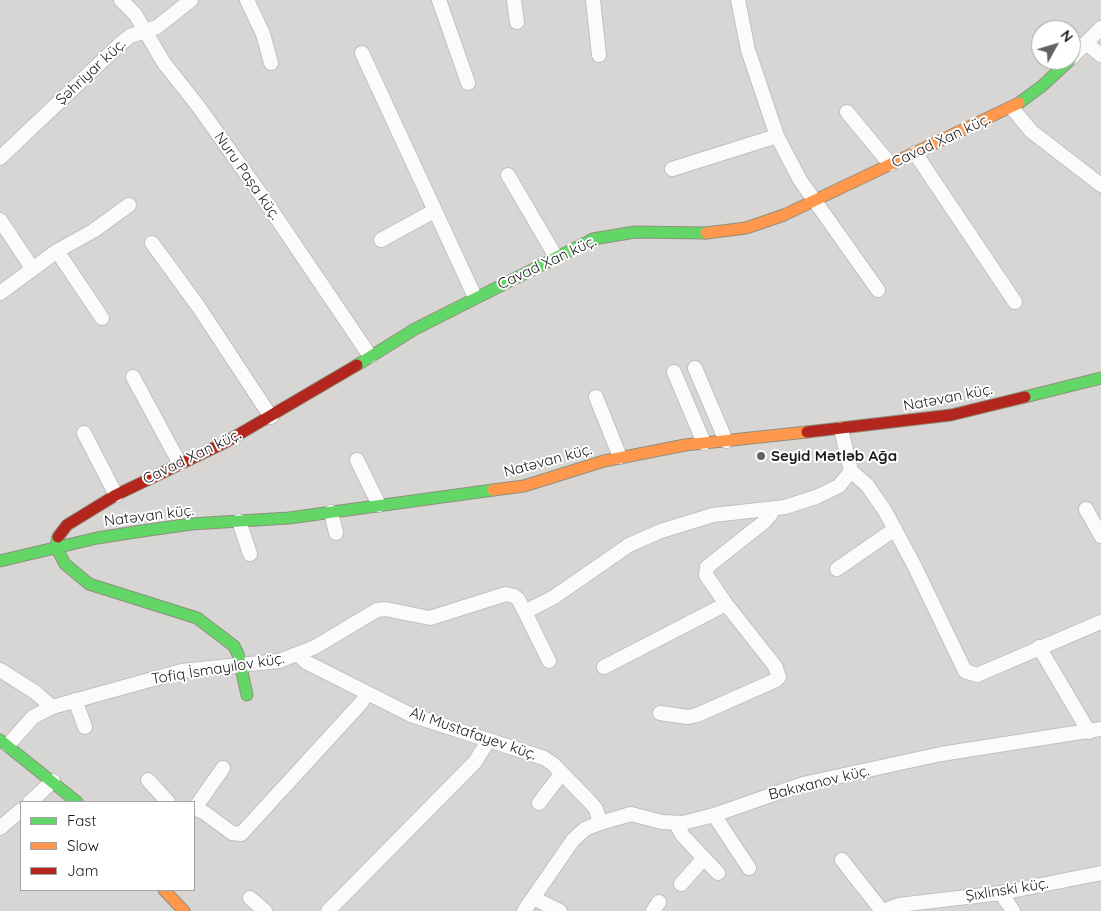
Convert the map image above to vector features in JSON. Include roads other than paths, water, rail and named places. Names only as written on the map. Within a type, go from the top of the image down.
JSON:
[{"type":"street","name":"Nuru Paşa küç.","points":[[121,0],[135,14],[164,63],[198,106],[255,186],[370,356]]},
{"type":"street","name":"Şəhriyar küç.","points":[[0,158],[119,45],[130,36],[157,27],[191,0]]},
{"type":"street","points":[[248,0],[263,34],[271,63]]},
{"type":"street","points":[[439,0],[468,83]]},
{"type":"street","points":[[514,0],[517,22]]},
{"type":"street","points":[[593,0],[599,55]]},
{"type":"street","points":[[738,0],[748,50],[778,136],[800,180],[878,290]]},
{"type":"street","name":"Cavad Xan küç.","points":[[1081,48],[1101,28]]},
{"type":"street","points":[[1086,43],[1101,55]]},
{"type":"street","points":[[362,53],[474,297]]},
{"type":"street","name":"Cavad Xan küç.","points":[[56,547],[58,534],[67,525],[116,495],[271,417],[370,356],[474,297],[593,239],[613,234],[635,232],[697,234],[746,228],[784,216],[890,164],[1012,108],[1042,86],[1059,70]]},
{"type":"street","points":[[1012,108],[1031,131],[1101,185]]},
{"type":"street","points":[[847,112],[890,164]]},
{"type":"street","points":[[672,169],[778,136]]},
{"type":"street","points":[[915,153],[1015,302]]},
{"type":"street","points":[[508,175],[556,257]]},
{"type":"street","points":[[0,293],[57,250],[93,231],[129,205]]},
{"type":"street","points":[[381,240],[434,210]]},
{"type":"street","points":[[0,220],[32,268]]},
{"type":"street","points":[[152,243],[198,306],[271,417]]},
{"type":"street","points":[[57,250],[102,318]]},
{"type":"street","points":[[695,368],[726,441]]},
{"type":"street","points":[[674,372],[704,442]]},
{"type":"street","points":[[134,377],[180,464]]},
{"type":"street","name":"Natəvan küç.","points":[[0,560],[56,547],[142,531],[331,512],[524,486],[620,457],[704,442],[841,429],[964,413],[1101,378]]},
{"type":"street","points":[[596,397],[620,457]]},
{"type":"street","points":[[841,429],[851,471],[866,485],[915,566],[965,672],[977,675],[1101,622]]},
{"type":"street","points":[[84,432],[116,495]]},
{"type":"street","points":[[357,460],[378,505]]},
{"type":"street","points":[[525,612],[562,592],[629,545],[662,531],[713,515],[771,510],[801,502],[831,490],[846,479],[851,471]]},
{"type":"street","points":[[1086,509],[1101,536]]},
{"type":"street","points":[[660,713],[688,717],[697,715],[779,677],[775,666],[726,604],[706,575],[707,567],[764,522],[771,510]]},
{"type":"street","points":[[331,512],[336,533]]},
{"type":"street","points":[[239,521],[250,554]]},
{"type":"street","points":[[837,569],[894,529]]},
{"type":"street","points":[[56,547],[65,564],[78,577],[89,584],[197,618],[234,646],[247,695]]},
{"type":"street","name":"Tofiq İsmayılov küç.","points":[[4,742],[33,717],[52,707],[182,671],[239,664],[267,663],[299,655],[377,610],[385,609],[430,618],[506,594],[514,596],[518,599],[525,612],[549,661]]},
{"type":"street","points":[[604,668],[726,604]]},
{"type":"street","points":[[1039,647],[1095,731]]},
{"type":"street","name":"Alı Mustafayev küç.","points":[[299,655],[306,662],[411,715],[544,758],[562,773],[596,809],[600,823]]},
{"type":"street","points":[[0,670],[35,692],[52,707]]},
{"type":"street","points":[[195,809],[232,833],[241,834],[361,703],[367,694]]},
{"type":"street","points":[[75,700],[85,727]]},
{"type":"street","name":"Bakıxanov küç.","points":[[524,911],[580,833],[600,823],[631,814],[676,824],[714,815],[778,791],[812,782],[941,754],[1095,731]]},
{"type":"street","points":[[328,911],[476,762],[488,741]]},
{"type":"street","points":[[4,742],[53,780],[76,801]]},
{"type":"street","points":[[195,807],[223,768]]},
{"type":"street","points":[[539,803],[562,773]]},
{"type":"street","points":[[31,801],[53,780]]},
{"type":"street","points":[[148,780],[167,801]]},
{"type":"street","points":[[0,828],[20,811]]},
{"type":"street","points":[[714,815],[748,868]]},
{"type":"street","points":[[676,824],[682,836],[718,873]]},
{"type":"street","points":[[681,884],[704,858]]},
{"type":"street","points":[[842,860],[883,911]]},
{"type":"street","name":"Şıxlinski küç.","points":[[883,911],[900,905],[1001,893],[1099,878]]},
{"type":"street","points":[[165,891],[184,911]]},
{"type":"street","points":[[1001,893],[1013,911]]},
{"type":"street","points":[[250,898],[266,911]]},
{"type":"street","points":[[533,898],[560,911]]},
{"type":"place","name":"Seyid Mətləb Ağa","points":[[761,456]]}]
